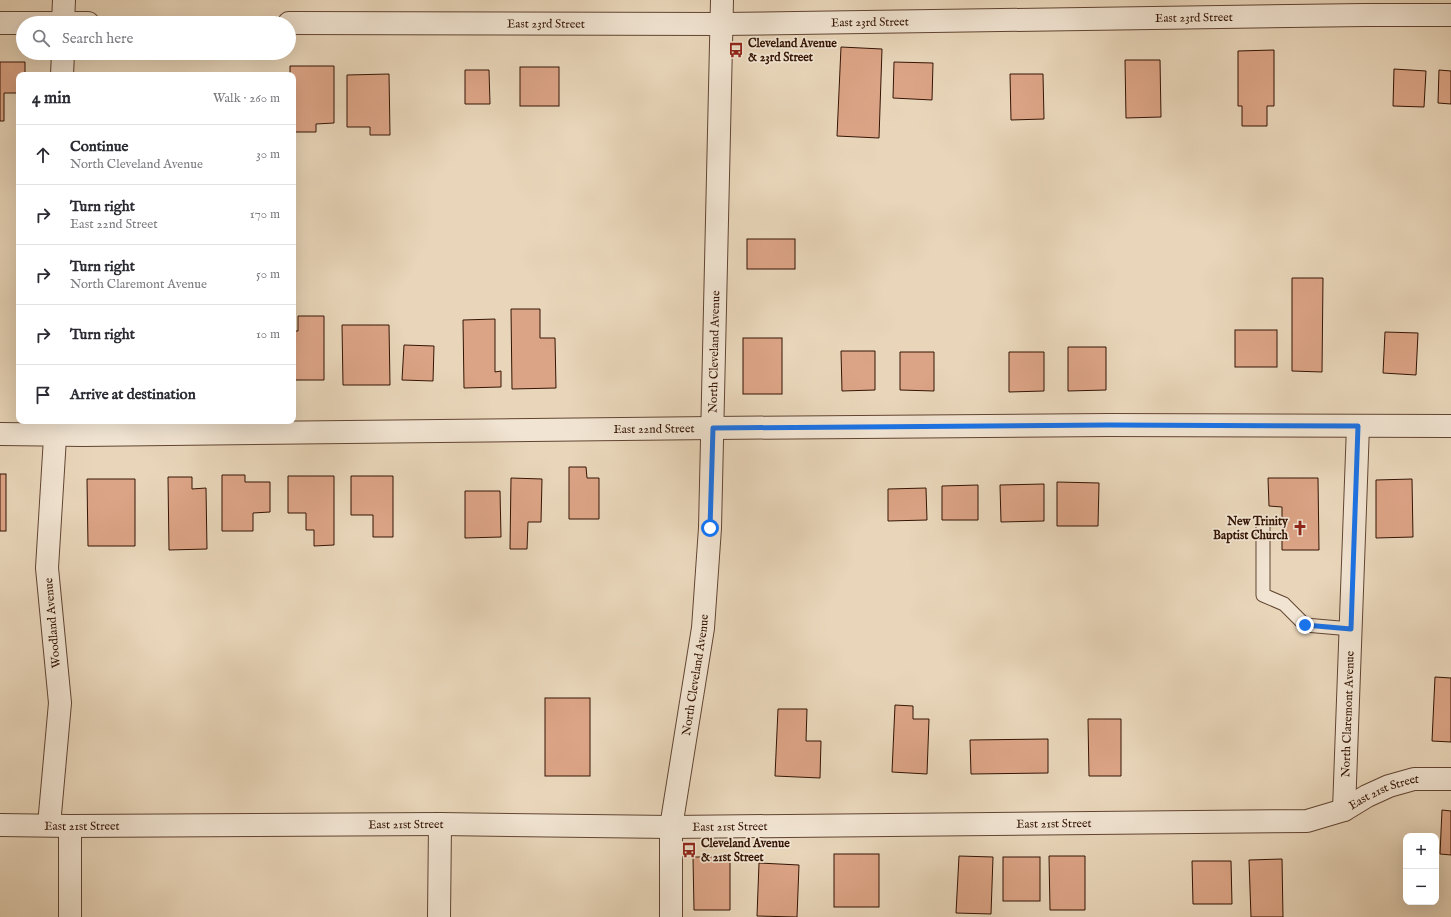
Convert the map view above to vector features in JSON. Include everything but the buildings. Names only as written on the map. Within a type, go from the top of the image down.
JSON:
[{"type":"street","points":[[63,16],[64,0]]},
{"type":"street","name":"North Cleveland Avenue","points":[[670,917],[671,827],[703,628],[710,528],[722,0]]},
{"type":"street","name":"East 23rd Street","points":[[296,23],[722,24],[1365,8],[1451,15]]},
{"type":"street","points":[[0,23],[16,23]]},
{"type":"street","points":[[62,72],[63,60]]},
{"type":"street","name":"East 22nd Street","points":[[0,434],[56,428],[713,428],[1100,425],[1451,426]]},
{"type":"street","name":"North Claremont Avenue","points":[[1344,810],[1358,426]]},
{"type":"street","name":"Woodland Avenue","points":[[56,428],[47,568],[60,703],[60,825],[70,917]]},
{"type":"street","name":"East 21st Street","points":[[0,825],[440,824],[671,827],[1307,821],[1344,810],[1367,796],[1389,786],[1414,779],[1451,779]]},
{"type":"street","points":[[440,824],[440,917]]},
{"type":"lane","points":[[1263,526],[1263,595],[1284,604],[1305,625],[1351,629]]},
{"type":"place","name":"Cleveland Avenue & 23rd Street","points":[[736,50]]},
{"type":"place","name":"New Trinity Baptist Church","points":[[1300,528]]},
{"type":"place","name":"Cleveland Avenue & 21st Street","points":[[689,850]]},
{"type":"route","points":[[710,528],[713,428],[1108,425],[1358,426],[1351,629],[1305,625]]}]
